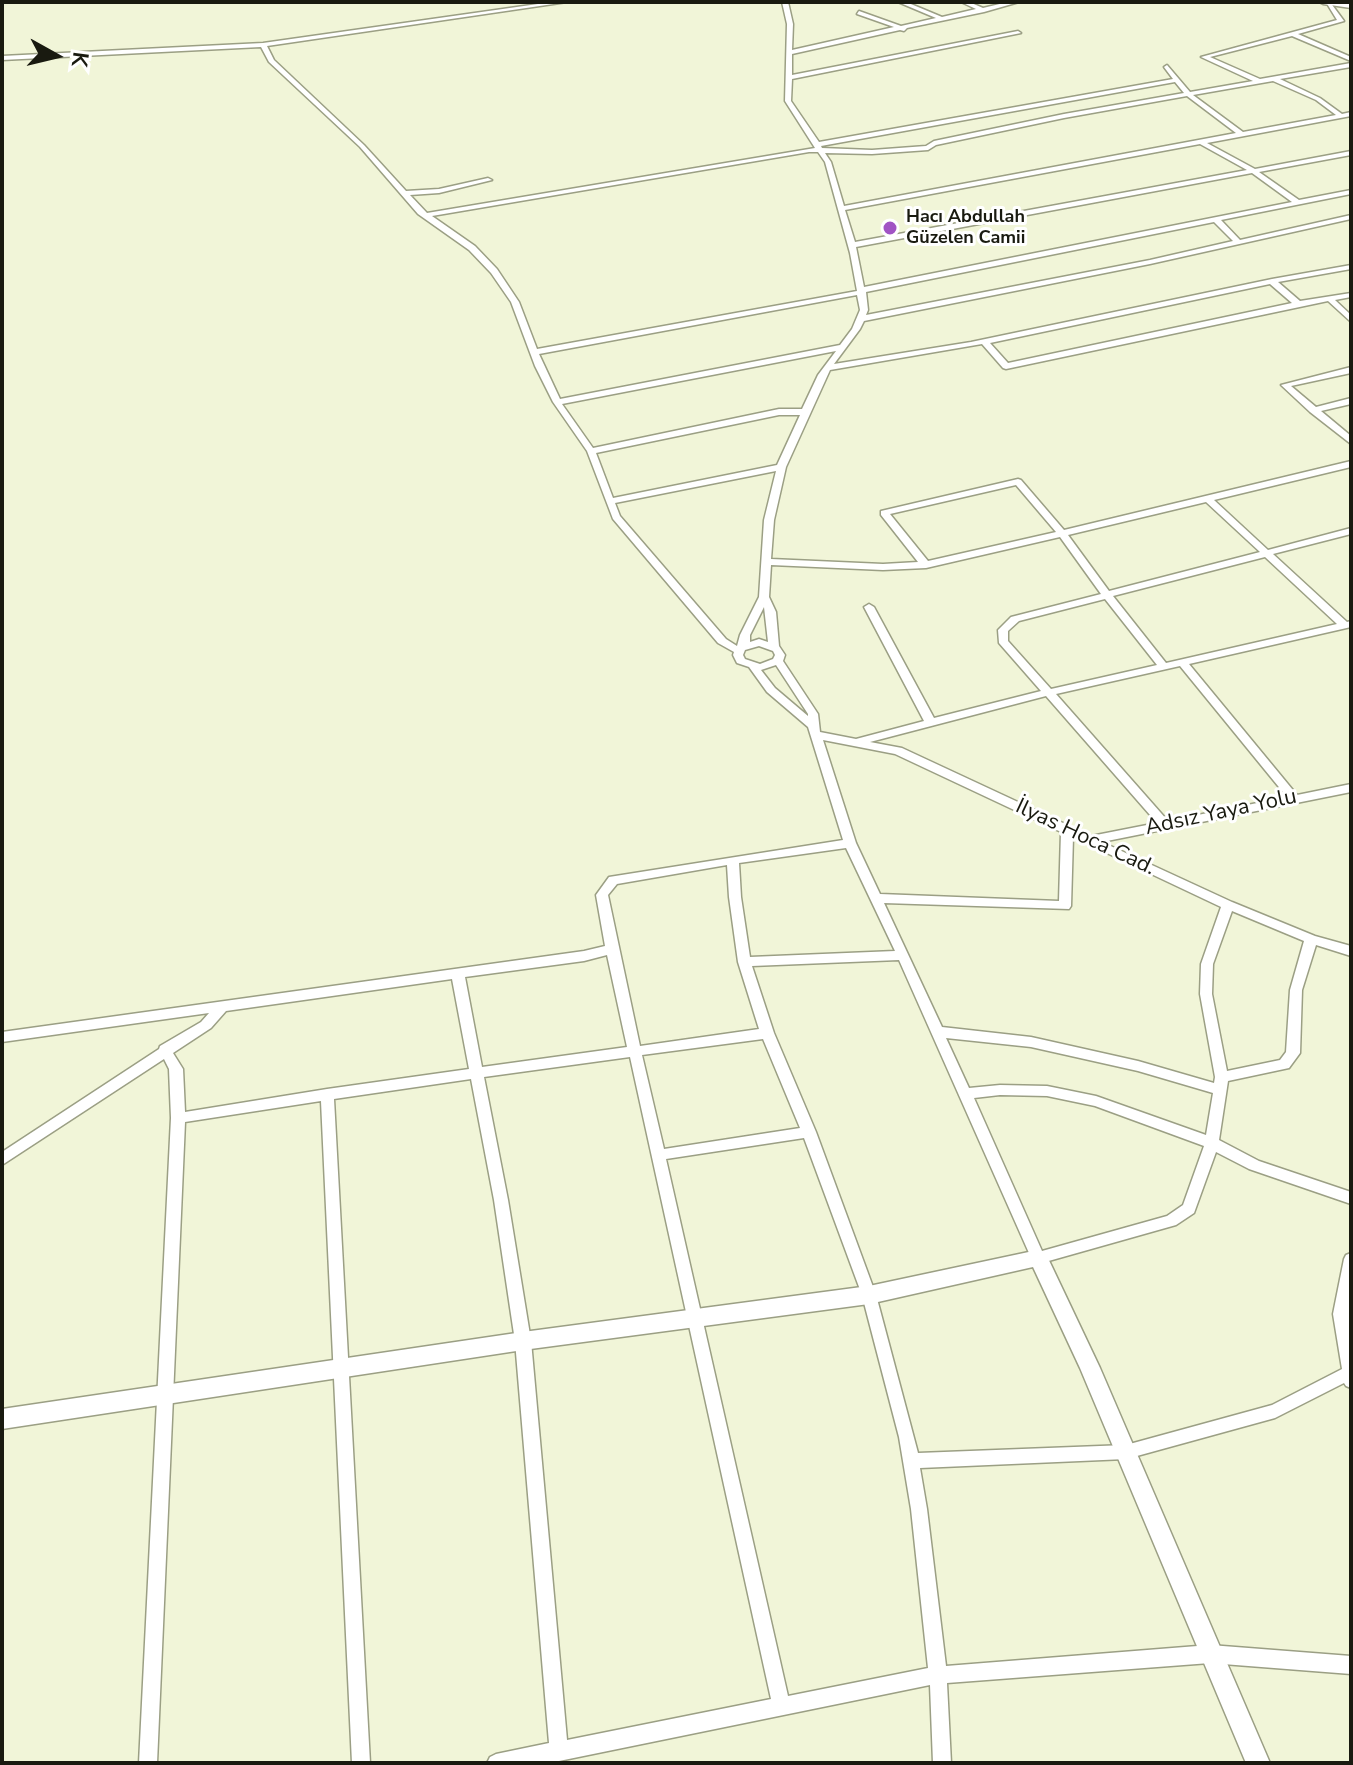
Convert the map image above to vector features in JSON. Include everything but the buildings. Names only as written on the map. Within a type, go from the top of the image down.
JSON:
[{"type":"street","points":[[2,58],[263,45],[564,2]]},
{"type":"street","points":[[778,661],[765,667],[754,667],[741,661],[745,635],[764,597],[769,520],[781,467],[828,368],[864,310],[852,245],[828,162],[788,101],[790,24],[785,2]]},
{"type":"street","points":[[901,2],[943,20]]},
{"type":"street","points":[[964,2],[984,10]]},
{"type":"street","points":[[788,53],[1016,2]]},
{"type":"street","points":[[1326,2],[1351,6]]},
{"type":"street","points":[[1259,81],[1204,57],[1341,21],[1326,2]]},
{"type":"street","points":[[859,13],[904,29]]},
{"type":"street","points":[[788,78],[1018,33]]},
{"type":"street","points":[[1291,33],[1351,62]]},
{"type":"street","points":[[263,45],[271,61],[362,146],[425,215],[472,248],[494,271],[515,302],[557,402],[591,451],[616,517],[631,537],[722,641],[742,649],[759,642],[774,646]]},
{"type":"street","points":[[818,147],[827,152],[928,148],[934,143],[1351,62]]},
{"type":"street","points":[[1167,67],[1188,94],[1241,134]]},
{"type":"street","points":[[1274,79],[1318,99],[1340,115]]},
{"type":"street","points":[[425,215],[818,147],[1177,80]]},
{"type":"street","points":[[841,209],[1351,114]]},
{"type":"street","points":[[1201,142],[1252,170],[1297,202]]},
{"type":"street","points":[[852,245],[1351,153]]},
{"type":"street","points":[[406,193],[439,191],[488,180]]},
{"type":"street","points":[[534,352],[862,291],[1351,192]]},
{"type":"street","points":[[860,319],[1150,262],[1351,217]]},
{"type":"street","points":[[1216,219],[1237,241]]},
{"type":"street","points":[[828,368],[984,341],[1351,267]]},
{"type":"street","points":[[1272,281],[1298,304]]},
{"type":"street","points":[[984,341],[1006,366],[1351,295]]},
{"type":"street","points":[[1330,299],[1351,320]]},
{"type":"street","points":[[557,402],[843,347]]},
{"type":"street","points":[[1351,370],[1285,385],[1351,441]]},
{"type":"street","points":[[1313,410],[1351,401]]},
{"type":"street","points":[[591,451],[779,412],[808,412]]},
{"type":"street","points":[[766,562],[883,567],[926,565],[1351,464]]},
{"type":"street","points":[[612,501],[781,467]]},
{"type":"street","points":[[926,565],[884,513],[1018,482],[1062,533],[1164,667]]},
{"type":"street","points":[[1207,498],[1348,625]]},
{"type":"street","points":[[1164,824],[1006,646],[1003,630],[1021,617],[1351,531]]},
{"type":"street","points":[[764,597],[771,612],[778,661],[813,714],[815,730],[850,843],[1090,1368],[1258,1763]]},
{"type":"street","points":[[869,607],[931,723]]},
{"type":"street","points":[[859,741],[1046,693],[1348,625]]},
{"type":"street","points":[[1182,662],[1293,797]]},
{"type":"street","points":[[754,667],[771,690],[815,730]]},
{"type":"street","name":"İlyas Hoca Cad.","points":[[815,730],[898,751],[1228,905],[1311,939],[1351,951]]},
{"type":"street","name":"Adsız Yaya Yolu","points":[[1091,840],[1293,797],[1351,788]]},
{"type":"street","points":[[877,898],[1065,906],[1067,829]]},
{"type":"street","points":[[782,1708],[602,895],[613,880],[850,843]]},
{"type":"street","points":[[733,860],[744,962],[767,1033],[809,1132],[869,1295],[911,1461],[938,1675],[942,1763]]},
{"type":"street","points":[[2,1419],[523,1341],[869,1295],[1038,1258],[1171,1221],[1189,1209],[1212,1143],[1221,1084],[1206,994],[1207,964],[1228,905]]},
{"type":"street","points":[[938,1032],[1031,1042],[1221,1084],[1290,1060],[1296,990],[1311,939]]},
{"type":"street","points":[[2,1037],[458,975],[612,949]]},
{"type":"street","points":[[744,962],[903,955]]},
{"type":"street","points":[[458,975],[501,1200],[523,1341],[559,1752]]},
{"type":"street","points":[[2,1159],[206,1025],[221,1008]]},
{"type":"street","points":[[178,1118],[476,1072],[767,1033]]},
{"type":"street","points":[[148,1763],[178,1118],[176,1069],[165,1050]]},
{"type":"street","points":[[965,1094],[1000,1090],[1047,1091],[1096,1101],[1212,1143],[1254,1165],[1351,1198]]},
{"type":"street","points":[[327,1094],[361,1763]]},
{"type":"street","points":[[658,1155],[809,1132]]},
{"type":"street","points":[[911,1461],[1126,1452],[1275,1411],[1349,1378],[1341,1314],[1351,1259]]},
{"type":"street","points":[[496,1763],[938,1675],[1210,1654],[1351,1665]]},
{"type":"place","name":"Hacı Abdullah Güzelen Camii","points":[[890,228]]}]
